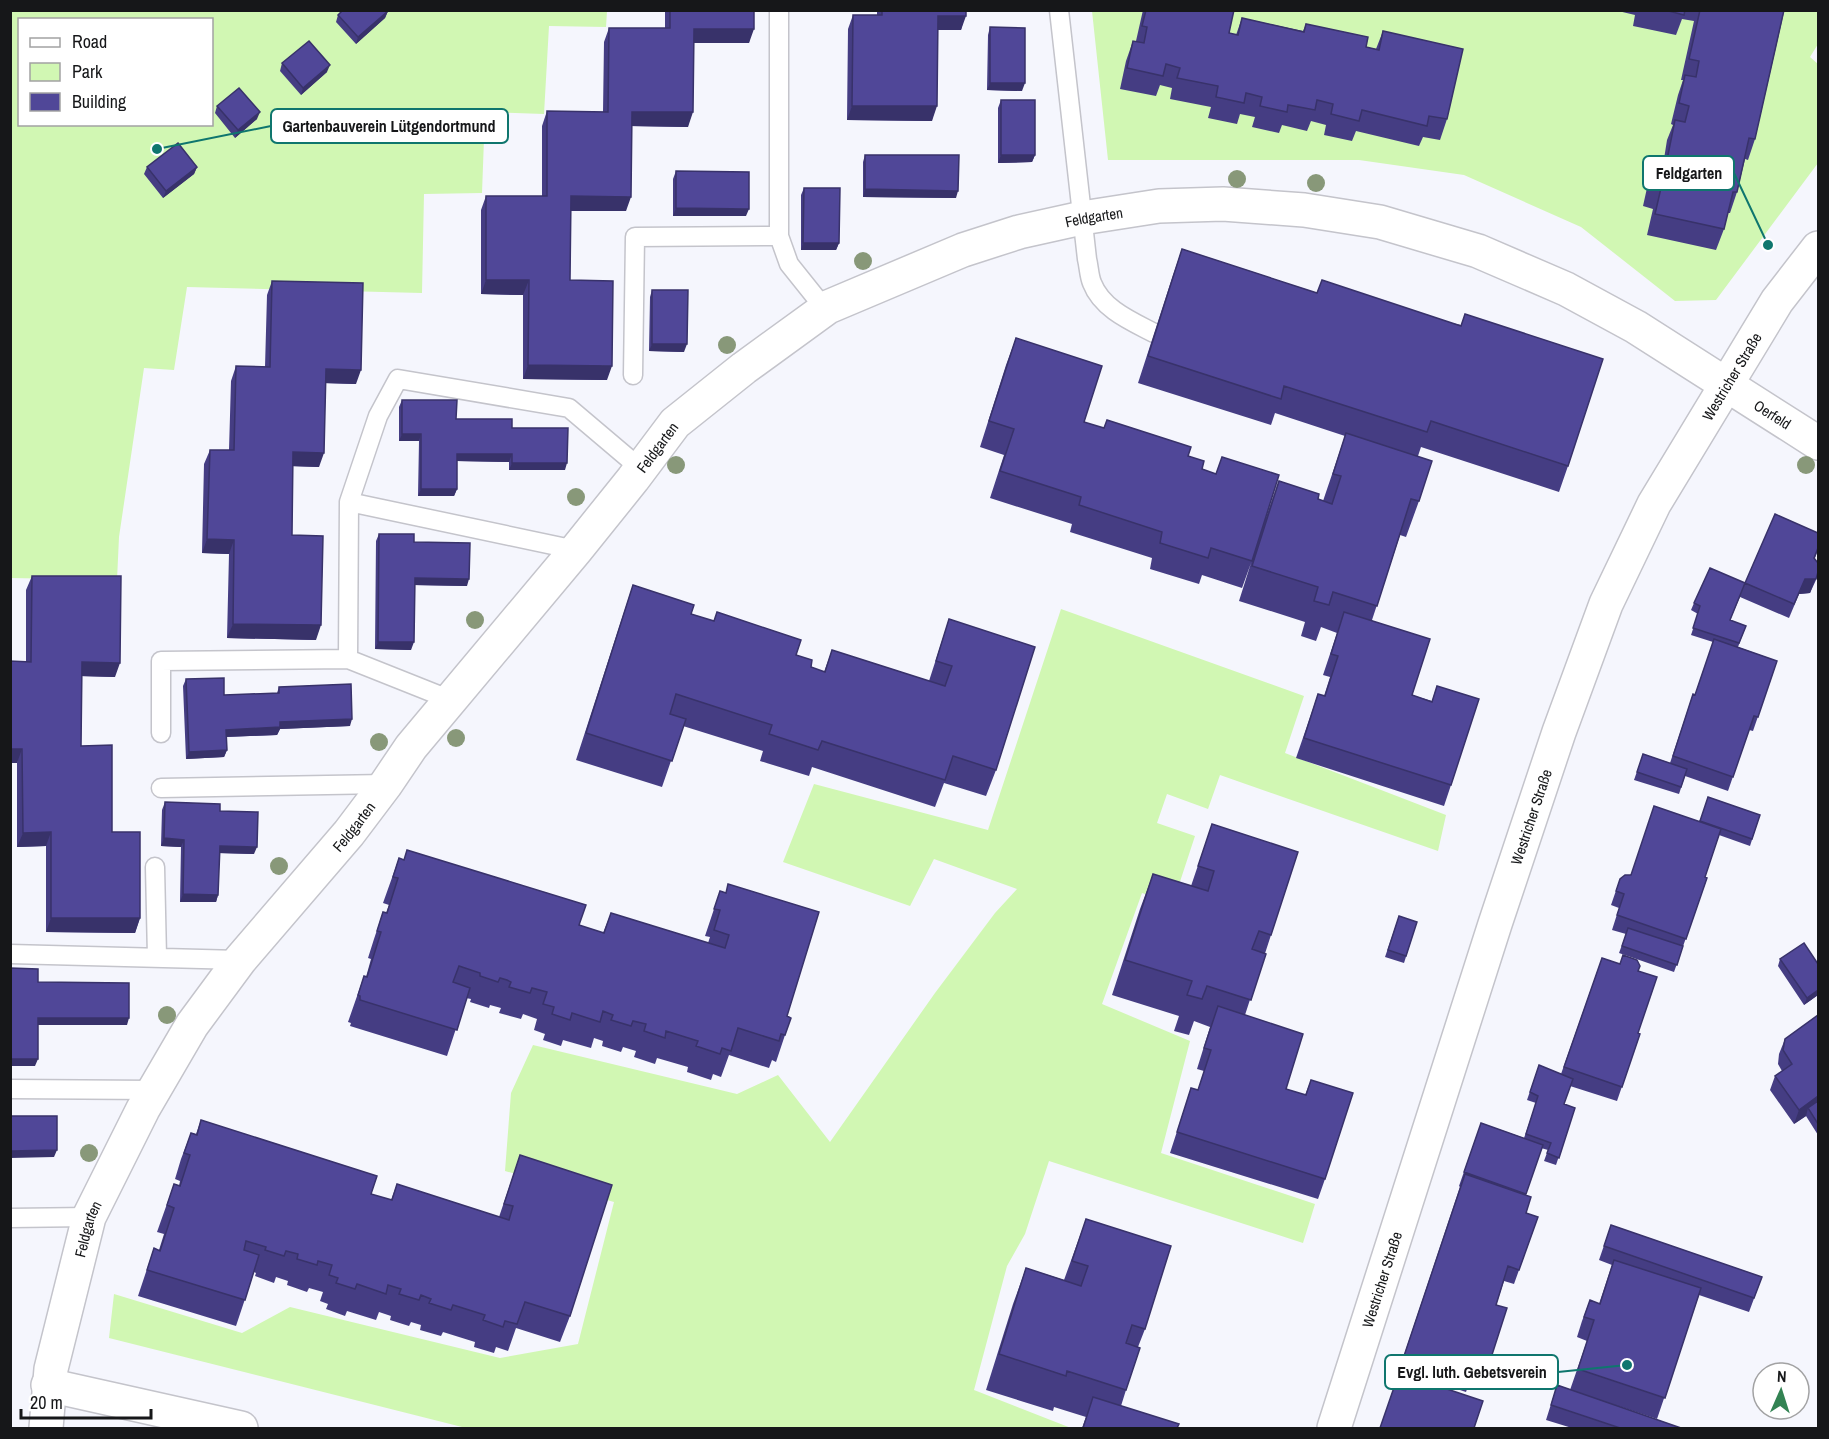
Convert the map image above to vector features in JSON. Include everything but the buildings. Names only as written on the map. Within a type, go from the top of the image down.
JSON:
[{"type":"street","name":"Feldgarten","points":[[46,1428],[48,1385],[89,1217],[154,1090],[192,1025],[240,960],[349,833],[411,747],[576,550],[675,423],[744,368],[825,309],[963,250],[1019,232],[1082,218],[1159,206],[1223,204],[1304,210],[1380,222],[1478,251],[1566,289],[1636,327],[1726,385]]},
{"type":"street","name":"Westricher Straße","points":[[1334,1428],[1495,924],[1559,732],[1602,615],[1654,504],[1777,301],[1818,248]]},
{"type":"street","name":"Oerfeld","points":[[1726,385],[1818,443]]},
{"type":"street","points":[[48,1385],[241,1428]]},
{"type":"lane","points":[[779,10],[779,236],[789,264],[825,309]]},
{"type":"lane","points":[[1059,10],[1082,218],[1092,283],[1105,303],[1124,317],[1154,333]]},
{"type":"lane","points":[[633,375],[635,237],[779,236]]},
{"type":"lane","points":[[348,659],[349,502],[378,417],[398,379],[569,408],[641,469]]},
{"type":"lane","points":[[349,502],[576,550]]},
{"type":"lane","points":[[161,733],[161,661],[348,659],[451,700]]},
{"type":"lane","points":[[161,788],[386,784]]},
{"type":"lane","points":[[155,867],[156,957]]},
{"type":"lane","points":[[10,954],[240,960]]},
{"type":"lane","points":[[10,1089],[154,1090]]},
{"type":"lane","points":[[10,1218],[89,1217]]},
{"type":"green space","points":[[10,11],[607,11],[606,27],[549,26],[544,114],[485,112],[482,193],[424,194],[422,293],[187,287],[174,370],[144,368],[119,537],[117,580],[11,578]]},
{"type":"green space","points":[[1092,11],[1818,11],[1818,44],[1810,57],[1818,64],[1818,163],[1716,300],[1675,301],[1581,227],[1464,175],[1359,160],[1108,160]]},
{"type":"green space","points":[[1061,609],[1304,696],[1285,753],[1446,815],[1438,851],[1220,775],[1208,809],[1167,794],[1157,823],[1195,836],[1173,903],[1142,893],[1102,1004],[1190,1041],[1161,1153],[1315,1204],[1303,1243],[1049,1161],[1025,1234],[1007,1266],[974,1390],[1071,1428],[466,1428],[109,1338],[114,1294],[242,1333],[290,1307],[500,1358],[578,1344],[614,1202],[505,1171],[511,1093],[533,1045],[737,1094],[778,1075],[830,1142],[935,993],[995,913],[1017,889],[934,859],[910,906],[783,862],[814,784],[988,830]]},
{"type":"place","name":"Gartenbauverein Lütgendortmund","points":[[157,149]]},
{"type":"place","name":"Feldgarten","points":[[1768,245]]},
{"type":"place","name":"Evgl. luth. Gebetsverein","points":[[1627,1365]]}]
